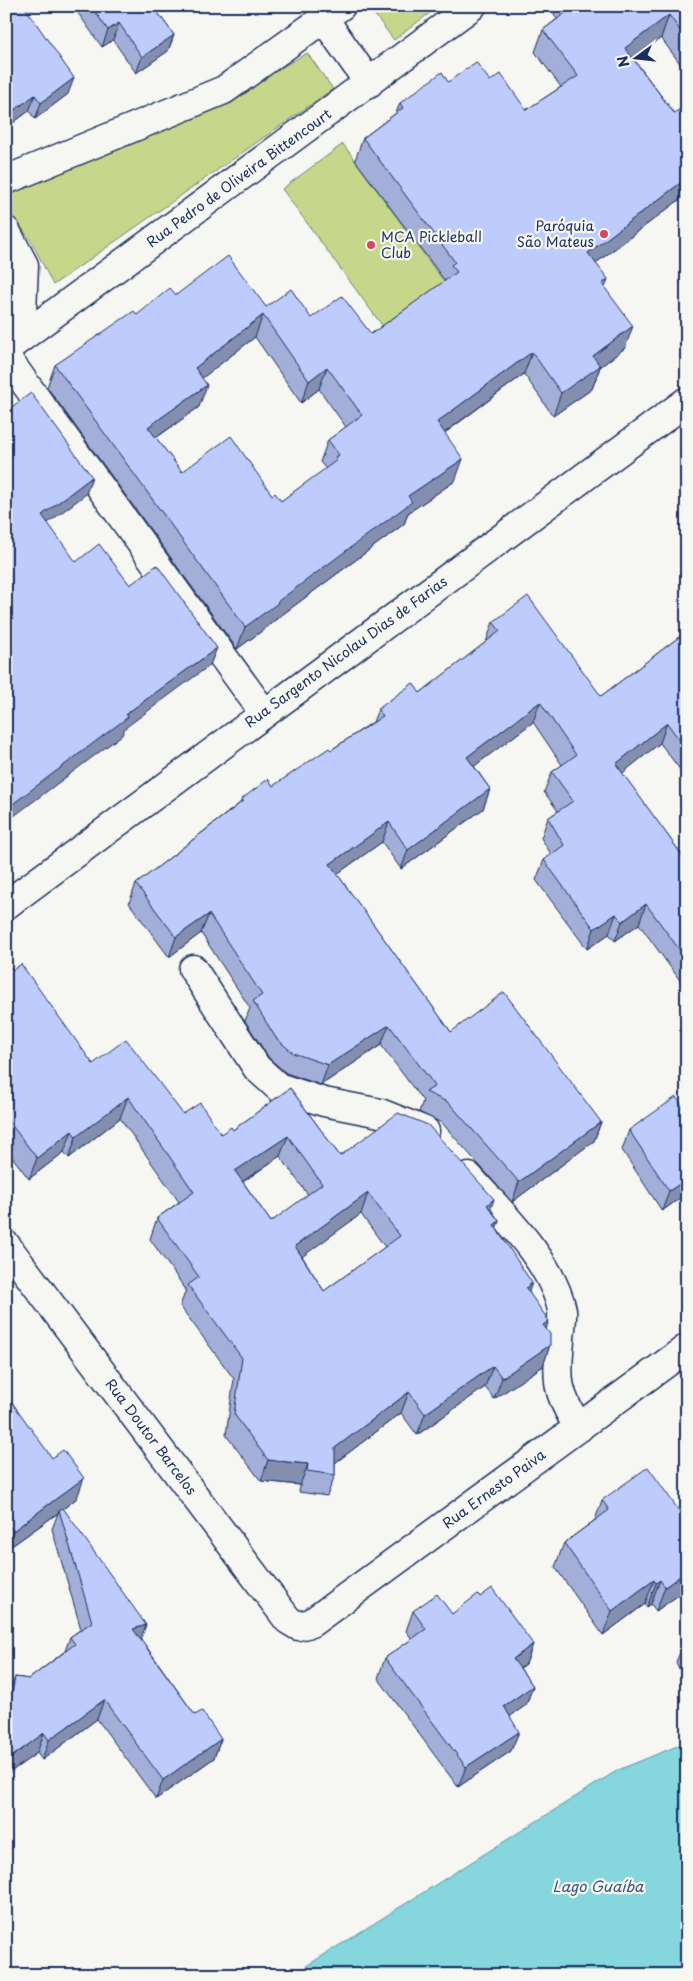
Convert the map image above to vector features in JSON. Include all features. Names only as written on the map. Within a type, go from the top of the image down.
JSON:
[{"type":"street","name":"Rua Pedro de Oliveira Bittencourt","points":[[6,349],[472,6]]},
{"type":"street","points":[[6,180],[224,90],[333,12],[369,83]]},
{"type":"street","points":[[6,232],[24,264],[22,313],[6,344]]},
{"type":"street","points":[[6,357],[264,713]]},
{"type":"street","name":"Rua Sargento Nicolau Dias de Farias","points":[[6,904],[687,400]]},
{"type":"street","points":[[193,969],[257,1068],[278,1087],[324,1102],[380,1113],[430,1133],[524,1239],[554,1284],[562,1312],[558,1361],[559,1386],[565,1405],[579,1428]]},
{"type":"street","name":"Rua Doutor Barcelos","points":[[6,1245],[288,1620],[298,1626]]},
{"type":"street","name":"Rua Ernesto Paiva","points":[[298,1626],[311,1623],[687,1348]]},
{"type":"green space","points":[[368,6],[439,6],[394,40]]},
{"type":"green space","points":[[307,53],[333,89],[53,285],[32,242],[6,207],[6,196],[206,110]]},
{"type":"green space","name":"MCA Pickleball Club","points":[[343,144],[445,283],[384,328],[282,189]]},
{"type":"green space","points":[[6,262],[10,279],[6,305]]},
{"type":"water","name":"Lago Guaíba","points":[[687,1742],[687,1975],[292,1975],[618,1770]]},
{"type":"building","points":[[6,6],[24,6],[74,78],[41,103],[35,95],[6,116]]},
{"type":"building","points":[[91,6],[153,6],[174,35],[142,57],[119,23],[108,30]]},
{"type":"building","points":[[687,6],[687,40],[669,15],[625,48],[674,113],[687,105],[687,178],[588,253],[608,279],[602,284],[633,326],[593,356],[600,366],[561,393],[532,352],[437,422],[463,459],[408,496],[412,502],[245,627],[55,365],[134,311],[137,315],[170,288],[176,295],[228,256],[266,307],[291,289],[311,318],[342,296],[371,334],[457,272],[451,265],[455,262],[363,138],[403,108],[400,103],[442,72],[448,82],[476,62],[490,81],[501,74],[526,110],[578,76],[543,30],[573,7]],"holes":[[[263,315],[309,381],[327,367],[362,415],[328,440],[339,455],[335,457],[337,460],[281,501],[275,493],[272,495],[231,436],[182,472],[148,427],[207,385],[195,368]]]},
{"type":"building","points":[[31,393],[92,477],[42,515],[76,562],[99,544],[130,585],[157,565],[217,648],[126,714],[128,717],[6,809],[6,411]]},
{"type":"building","points":[[528,596],[601,696],[687,631],[687,750],[667,723],[616,764],[687,862],[687,960],[646,904],[622,922],[616,914],[594,929],[544,860],[564,845],[548,818],[573,801],[552,772],[576,755],[540,702],[467,757],[490,789],[408,850],[389,822],[330,864],[451,1032],[504,992],[601,1122],[519,1182],[449,1103],[426,1092],[435,1086],[389,1025],[328,1065],[293,1053],[276,1038],[253,1001],[262,995],[209,914],[176,937],[136,884],[243,801],[242,799],[268,779],[273,786],[329,748],[331,750],[383,716],[378,709],[413,683],[420,693],[500,631],[493,622]]},
{"type":"building","points":[[21,964],[93,1064],[126,1039],[183,1114],[200,1103],[221,1134],[231,1127],[233,1130],[290,1088],[340,1156],[398,1113],[428,1125],[494,1199],[487,1205],[499,1221],[494,1225],[532,1283],[526,1288],[549,1321],[543,1325],[550,1334],[550,1345],[502,1378],[493,1366],[425,1414],[409,1392],[335,1448],[335,1475],[307,1471],[308,1464],[268,1460],[234,1414],[242,1358],[188,1285],[199,1277],[157,1218],[194,1192],[128,1097],[76,1137],[72,1131],[37,1158],[6,1118],[6,970],[11,967],[13,970]],"holes":[[[288,1136],[322,1184],[271,1222],[235,1171]],[[368,1193],[400,1236],[324,1291],[295,1246]]]},
{"type":"building","points":[[676,1097],[684,1108],[687,1106],[687,1179],[669,1191],[629,1130]]},
{"type":"building","points":[[6,1394],[52,1458],[63,1450],[84,1478],[13,1531],[6,1522]]},
{"type":"building","points":[[648,1467],[687,1522],[687,1571],[665,1587],[660,1580],[656,1583],[654,1580],[612,1611],[564,1543],[609,1510],[602,1500]]},
{"type":"building","points":[[63,1508],[146,1625],[133,1629],[195,1715],[202,1711],[221,1739],[163,1780],[104,1700],[49,1740],[44,1733],[6,1761],[6,1707],[9,1712],[15,1677],[29,1679],[75,1644],[70,1637],[92,1622],[59,1510]]},
{"type":"building","points":[[492,1588],[533,1644],[513,1659],[533,1686],[504,1706],[519,1732],[466,1767],[385,1658],[426,1629],[413,1611],[437,1594],[452,1614],[478,1594],[480,1597]]},
{"type":"building","points":[[687,1645],[687,1659],[682,1648]]},
{"type":"place","name":"Paróquia São Mateus","points":[[604,234]]},
{"type":"place","name":"MCA Pickleball Club","points":[[371,245]]}]
